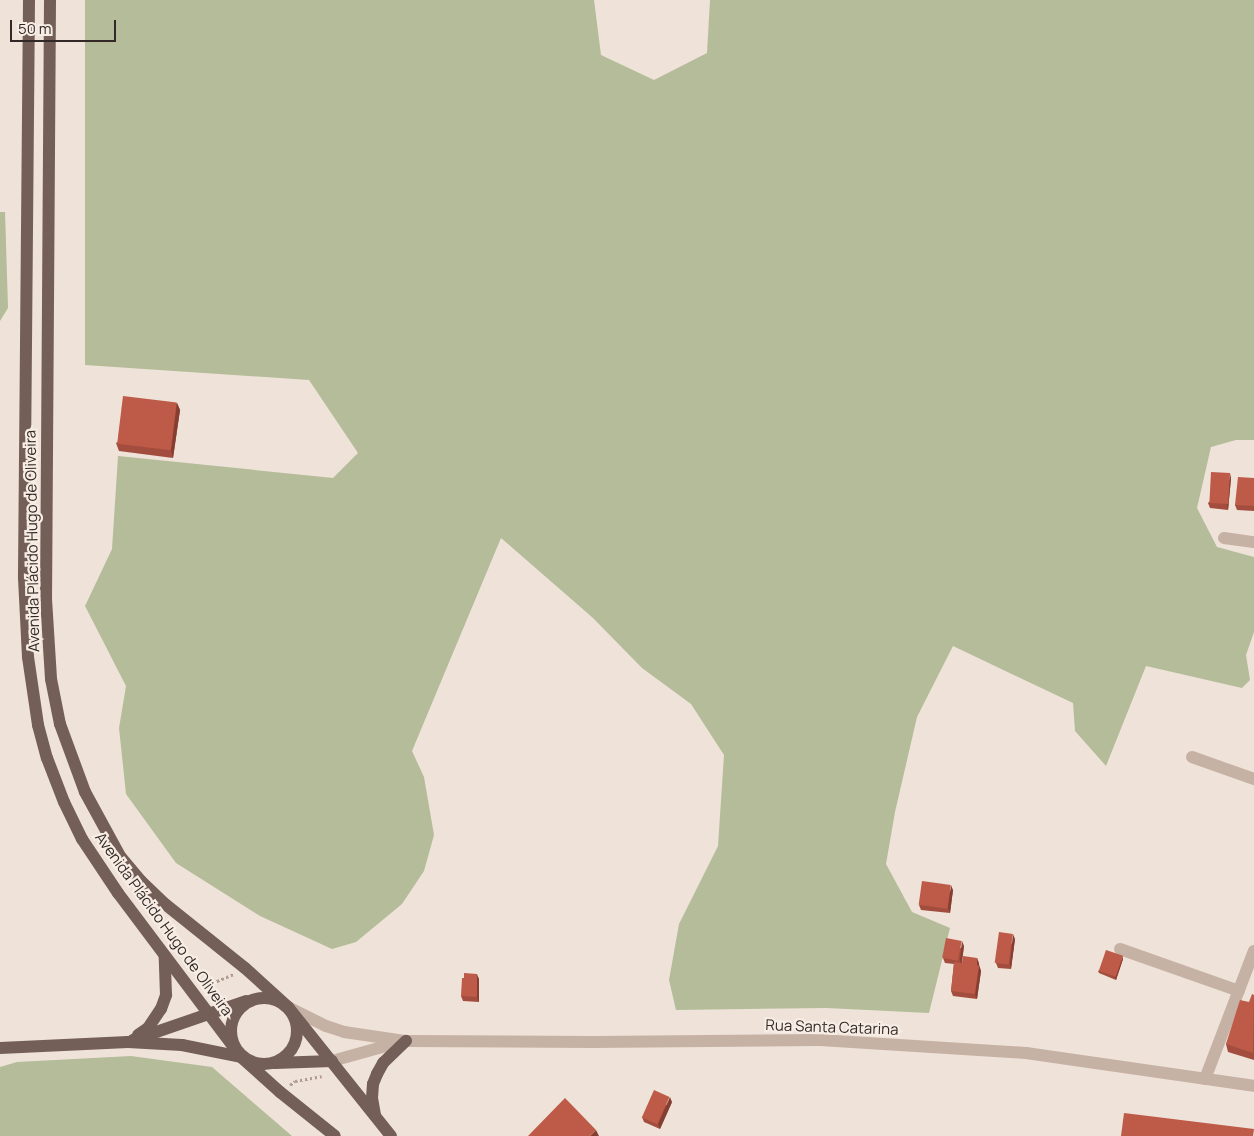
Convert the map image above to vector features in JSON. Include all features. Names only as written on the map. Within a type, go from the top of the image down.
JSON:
[{"type":"main road","name":"Avenida Plácido Hugo de Oliveira","points":[[29,0],[25,622],[32,695],[47,758],[64,802],[82,839],[118,893],[207,1013],[241,1056],[280,1092],[335,1136]]},
{"type":"main road","name":"Avenida Plácido Hugo de Oliveira","points":[[50,0],[46,599],[51,679],[60,724],[70,755],[89,800],[120,856],[141,881],[165,904],[245,968],[288,1006],[392,1136]]},
{"type":"main road","points":[[128,1042],[148,1028],[161,1009],[166,995],[165,957]]},
{"type":"main road","points":[[0,1048],[128,1042],[182,1045],[241,1056],[262,1064],[281,1060],[295,1044],[297,1024],[288,1006],[271,998],[253,999],[207,1013],[128,1042]]},
{"type":"main road","points":[[241,1056],[232,1040],[232,1020],[237,1011],[253,999]]},
{"type":"main road","points":[[376,1118],[372,1098],[375,1079],[383,1063],[406,1041]]},
{"type":"main road","name":"Rua Santa Catarina","points":[[272,1063],[332,1061]]},
{"type":"street","points":[[1224,538],[1254,542]]},
{"type":"street","points":[[1192,757],[1254,779]]},
{"type":"street","points":[[1120,949],[1239,991]]},
{"type":"street","points":[[1205,1079],[1254,951]]},
{"type":"street","name":"Rua Santa Catarina","points":[[288,1006],[326,1026],[344,1032],[406,1041],[820,1040],[1026,1052],[1254,1086]]},
{"type":"street","name":"Rua Santa Catarina","points":[[332,1061],[406,1041]]},
{"type":"path","points":[[192,992],[245,968]]},
{"type":"green space","points":[[85,0],[594,0],[601,55],[654,80],[707,53],[710,0],[1254,0],[1254,440],[1236,440],[1211,447],[1197,508],[1217,547],[1254,557],[1254,632],[1246,655],[1250,680],[1242,688],[1146,666],[1106,766],[1075,731],[1073,703],[953,646],[917,717],[895,812],[886,864],[912,912],[950,928],[929,1013],[826,1008],[676,1010],[669,980],[679,924],[718,846],[724,755],[691,704],[642,668],[593,618],[501,538],[412,751],[424,777],[434,835],[424,871],[402,904],[356,942],[332,949],[260,916],[176,863],[126,794],[119,728],[126,686],[85,606],[112,549],[118,456],[333,478],[358,453],[309,380],[85,365]]},
{"type":"green space","points":[[0,212],[5,212],[8,308],[0,321]]},
{"type":"green space","points":[[131,1056],[212,1067],[292,1136],[0,1136],[0,1067],[17,1062]]},
{"type":"building","points":[[123,396],[177,403],[171,450],[117,444]]},
{"type":"building","points":[[1211,472],[1230,473],[1228,504],[1209,503]]},
{"type":"building","points":[[1238,477],[1254,478],[1254,506],[1235,505]]},
{"type":"building","points":[[922,881],[951,885],[947,909],[919,905]]},
{"type":"building","points":[[999,932],[1013,934],[1009,965],[995,963]]},
{"type":"building","points":[[946,938],[962,941],[958,961],[942,958]]},
{"type":"building","points":[[1106,950],[1123,956],[1116,977],[1099,971]]},
{"type":"building","points":[[963,956],[977,958],[977,965],[979,966],[975,994],[951,991],[954,962],[962,963]]},
{"type":"building","points":[[464,973],[477,974],[477,997],[461,996]]},
{"type":"building","points":[[1252,994],[1254,995],[1253,1053],[1226,1044],[1240,1000],[1249,1002]]},
{"type":"building","points":[[654,1090],[670,1097],[657,1124],[642,1117]]},
{"type":"building","points":[[565,1098],[596,1130],[590,1136],[528,1136]]},
{"type":"building","points":[[1124,1113],[1254,1129],[1253,1136],[1121,1136]]}]
